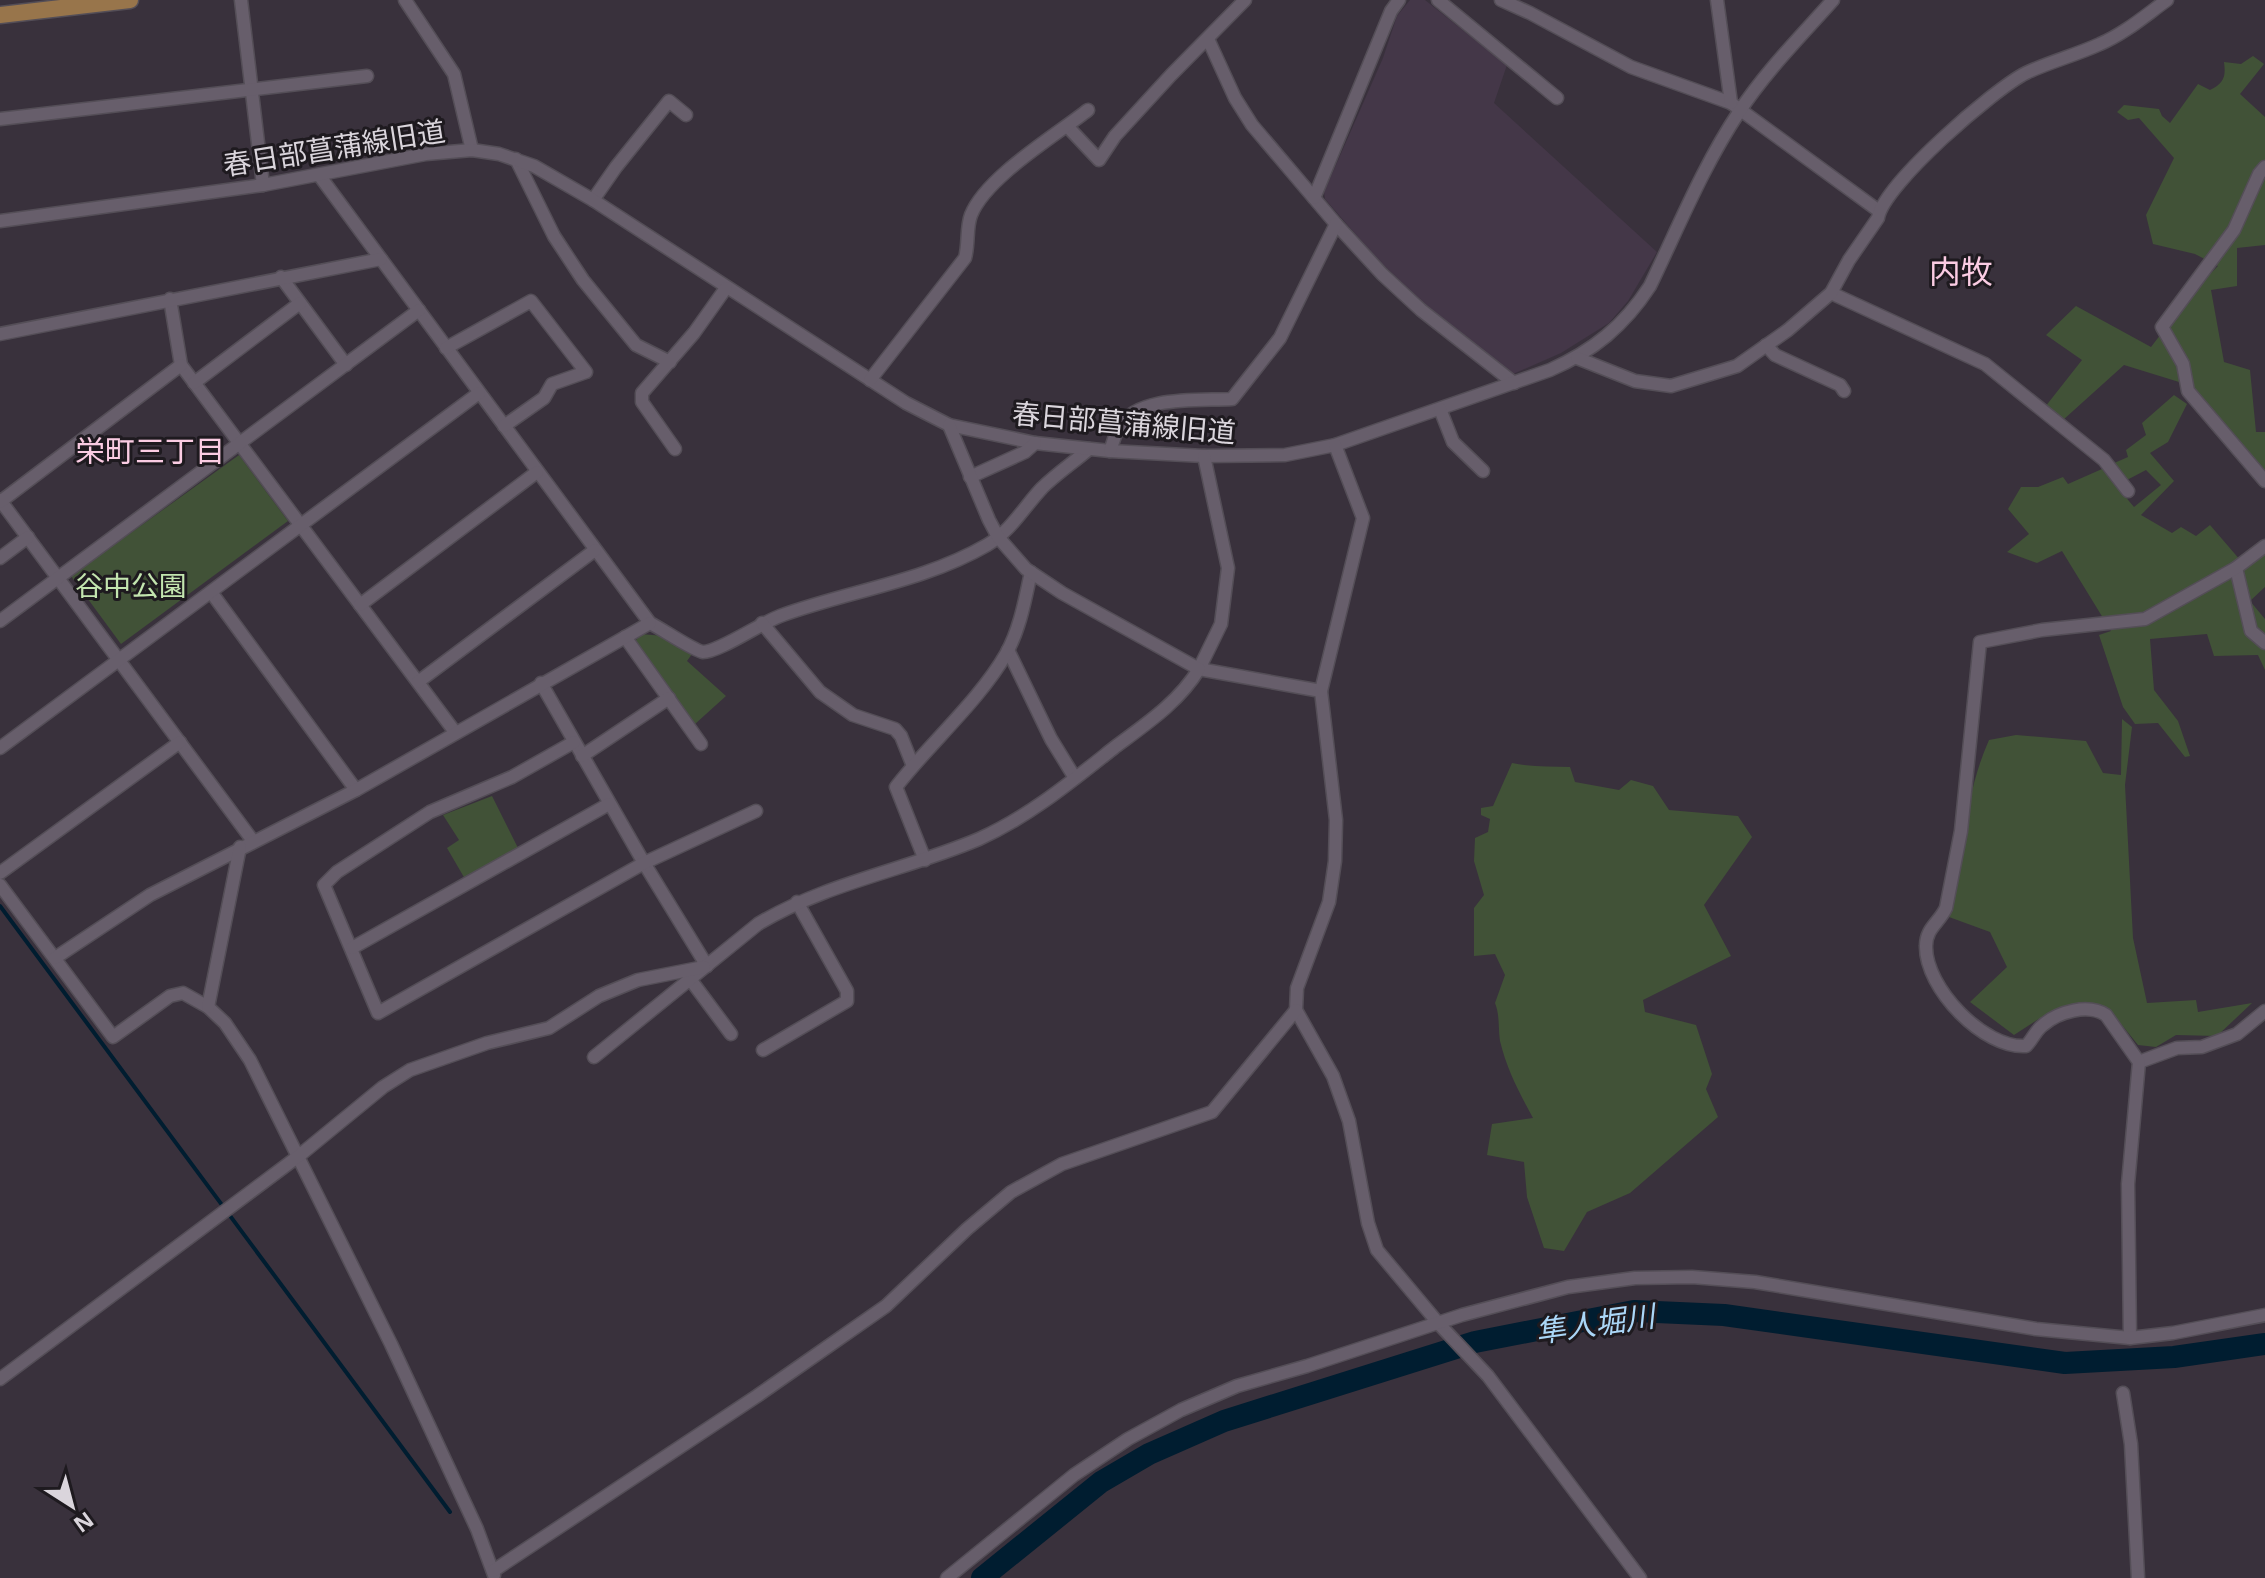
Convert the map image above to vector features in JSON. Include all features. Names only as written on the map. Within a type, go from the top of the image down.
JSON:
[{"type":"main road","points":[[0,15],[130,0]]},
{"type":"street","points":[[241,0],[263,185]]},
{"type":"street","points":[[405,0],[454,74],[472,150]]},
{"type":"street","points":[[1067,126],[1099,160],[1115,136],[1245,0]]},
{"type":"street","points":[[1314,198],[1391,11],[1399,0]]},
{"type":"street","points":[[1438,0],[1557,98]]},
{"type":"street","points":[[1501,0],[1631,67],[1736,107],[1879,211]]},
{"type":"street","points":[[1717,0],[1736,107]]},
{"type":"street","name":"春日部菖蒲線旧道","points":[[0,221],[263,185],[426,154],[472,150],[516,159],[550,174],[906,403],[949,425],[1035,443],[1110,451],[1204,456],[1285,455],[1335,445],[1514,383],[1577,358],[1615,330],[1644,296],[1736,107],[1833,0]]},
{"type":"street","points":[[1577,358],[1635,381],[1671,386],[1737,366],[1831,293],[1878,218],[1879,211],[1903,179],[1942,139],[2023,74],[2102,44],[2167,0]]},
{"type":"street","points":[[1208,39],[1235,98],[1252,125],[1336,224],[1392,283],[1514,383]]},
{"type":"street","points":[[0,119],[367,76]]},
{"type":"street","points":[[593,200],[669,101],[686,115]]},
{"type":"street","points":[[870,380],[965,258],[970,219],[978,202],[1003,175],[1088,110]]},
{"type":"street","points":[[516,159],[554,236],[583,280],[636,345],[670,362]]},
{"type":"street","points":[[2265,167],[2234,230],[2162,327],[2183,364],[2188,391],[2265,481]]},
{"type":"street","points":[[319,175],[650,623],[695,650],[705,652],[716,649],[762,623],[958,559],[998,537],[1041,489],[1089,449]]},
{"type":"street","points":[[1110,451],[1120,426],[1129,416],[1149,404],[1232,399],[1280,338],[1336,224]]},
{"type":"street","points":[[0,334],[381,259]]},
{"type":"street","points":[[281,277],[346,365]]},
{"type":"street","points":[[675,449],[642,402],[642,393],[670,362],[726,288]]},
{"type":"street","points":[[1831,293],[1985,364],[2104,460],[2128,491]]},
{"type":"street","points":[[170,299],[181,365],[455,732]]},
{"type":"street","points":[[446,348],[531,301],[586,372],[552,384],[544,398],[504,426]]},
{"type":"street","points":[[194,383],[300,303]]},
{"type":"street","points":[[0,621],[419,310]]},
{"type":"street","points":[[1766,345],[1775,355],[1840,385],[1844,391]]},
{"type":"street","points":[[181,365],[0,501],[253,841]]},
{"type":"street","points":[[0,748],[479,393]]},
{"type":"street","points":[[1440,409],[1453,442],[1483,471]]},
{"type":"street","points":[[949,425],[998,537],[1031,572],[1062,593],[1199,669],[1321,691]]},
{"type":"street","points":[[970,477],[1025,452],[1035,443]]},
{"type":"street","points":[[1335,445],[1363,518],[1321,691],[1336,820],[1335,861],[1329,902],[1297,988],[1296,1010],[1333,1076],[1349,1121],[1368,1223],[1377,1250],[1488,1376],[1640,1578]]},
{"type":"street","points":[[594,1057],[758,924],[797,902],[925,860],[979,839],[1020,818],[1171,705],[1190,684],[1221,624],[1228,568],[1204,456]]},
{"type":"street","points":[[360,605],[537,472]]},
{"type":"street","points":[[0,558],[28,537]]},
{"type":"street","points":[[2130,1338],[2128,1184],[2139,1062],[2106,1015],[2099,1010],[2064,1012],[2051,1018],[2026,1046],[2004,1042],[1972,1024],[1944,992],[1931,969],[1926,957],[1927,935],[1946,908],[1957,857],[1980,642],[2042,630],[2145,619],[2236,568],[2265,546]]},
{"type":"street","points":[[418,682],[595,550]]},
{"type":"street","points":[[2236,568],[2251,631],[2265,643]]},
{"type":"street","points":[[925,860],[896,787],[987,680],[1008,650],[1022,617],[1031,572]]},
{"type":"street","points":[[211,592],[356,790]]},
{"type":"street","points":[[55,958],[150,895],[356,790],[650,623]]},
{"type":"street","points":[[762,623],[820,692],[853,715],[895,729],[913,766]]},
{"type":"street","points":[[625,637],[701,744]]},
{"type":"street","points":[[1008,650],[1051,739],[1075,778]]},
{"type":"street","points":[[541,683],[609,804],[707,966]]},
{"type":"street","points":[[582,756],[669,698]]},
{"type":"street","points":[[0,873],[180,742]]},
{"type":"street","points":[[574,742],[512,777],[430,812],[337,872],[324,885],[378,1013],[644,863],[756,811]]},
{"type":"street","points":[[352,948],[609,804]]},
{"type":"street","points":[[208,1007],[240,847]]},
{"type":"street","points":[[0,885],[113,1037],[170,996],[183,993],[208,1007],[225,1023],[250,1060],[300,1155],[431,1429],[477,1529],[494,1575],[886,1306],[1011,1192],[1062,1164],[1212,1112],[1296,1010]]},
{"type":"street","points":[[763,1050],[847,1001],[847,991],[797,902]]},
{"type":"street","points":[[0,1379],[300,1155],[383,1087],[410,1070],[487,1043],[549,1028],[599,996],[638,980],[707,966]]},
{"type":"street","points":[[690,979],[731,1034]]},
{"type":"street","points":[[2139,1062],[2177,1048],[2202,1047],[2237,1034],[2265,1011]]},
{"type":"street","points":[[947,1578],[1074,1475],[1128,1439],[1181,1410],[1237,1386],[1462,1315],[1568,1287],[1635,1278],[1692,1277],[1755,1282],[2036,1329],[2130,1338],[2265,1315]]},
{"type":"street","points":[[2123,1393],[2131,1444],[2138,1578]]},
{"type":"shaded area","points":[[1410,0],[1425,0],[1507,65],[1494,103],[1657,252],[1628,301],[1609,323],[1561,353],[1513,374],[1420,300],[1377,259],[1325,199],[1324,192],[1383,58],[1397,16]]},
{"type":"green space","points":[[2253,56],[2264,64],[2240,94],[2265,117],[2265,245],[2237,248],[2237,286],[2211,290],[2224,362],[2250,370],[2256,432],[2265,432],[2265,477],[2192,386],[2124,365],[2063,420],[2045,407],[2082,360],[2046,335],[2076,306],[2151,347],[2197,287],[2218,266],[2195,254],[2153,244],[2146,215],[2174,158],[2139,118],[2128,120],[2117,112],[2124,105],[2159,109],[2170,123],[2198,84],[2210,90],[2221,82],[2224,62],[2241,64]]},
{"type":"green space","points":[[2174,395],[2187,404],[2168,442],[2150,453],[2174,481],[2141,515],[2172,533],[2181,527],[2196,536],[2210,525],[2247,568],[2265,554],[2265,587],[2250,601],[2265,619],[2265,670],[2258,655],[2214,656],[2207,634],[2150,639],[2154,690],[2178,721],[2190,756],[2185,757],[2158,723],[2135,724],[2123,707],[2099,635],[2111,631],[2062,551],[2037,563],[2007,552],[2029,534],[2008,509],[2021,487],[2038,487],[2063,477],[2068,484],[2102,469],[2134,507],[2161,485],[2146,470],[2125,481],[2112,464],[2128,457],[2126,450],[2146,435],[2142,423]]},
{"type":"green space","name":"谷中公園","points":[[239,455],[288,521],[121,644],[71,576]]},
{"type":"green space","points":[[640,634],[665,636],[692,654],[687,661],[726,696],[695,724],[635,642]]},
{"type":"green space","points":[[2122,719],[2132,727],[2125,785],[2133,938],[2147,1003],[2196,1000],[2198,1012],[2252,1003],[2217,1036],[2176,1035],[2156,1047],[2138,1045],[2109,1009],[2048,1013],[2014,1035],[1970,1002],[2007,967],[1990,932],[1949,917],[1969,805],[1981,761],[1989,740],[2016,735],[2086,741],[2103,773],[2121,775]]},
{"type":"green space","points":[[1512,763],[1570,767],[1575,782],[1619,790],[1631,780],[1653,786],[1669,810],[1738,816],[1752,837],[1704,905],[1731,956],[1643,1000],[1645,1012],[1696,1025],[1712,1074],[1706,1089],[1718,1117],[1630,1193],[1587,1212],[1564,1251],[1544,1248],[1527,1197],[1524,1162],[1487,1155],[1492,1124],[1533,1118],[1518,1090],[1500,1041],[1495,1003],[1505,975],[1495,954],[1474,956],[1474,908],[1484,895],[1474,861],[1475,838],[1488,832],[1490,819],[1481,815],[1481,808],[1493,806]]},
{"type":"green space","points":[[492,796],[518,848],[465,879],[447,848],[459,840],[443,815]]},
{"type":"waterway","points":[[0,906],[450,1512]]},
{"type":"waterway","name":"隼人堀川","points":[[982,1578],[1101,1482],[1149,1454],[1224,1421],[1475,1342],[1634,1311],[1724,1315],[2065,1363],[2174,1357],[2265,1344]]},
{"type":"district","name":"内牧","points":[[1961,270]]},
{"type":"district","name":"栄町三丁目","points":[[150,450]]}]
